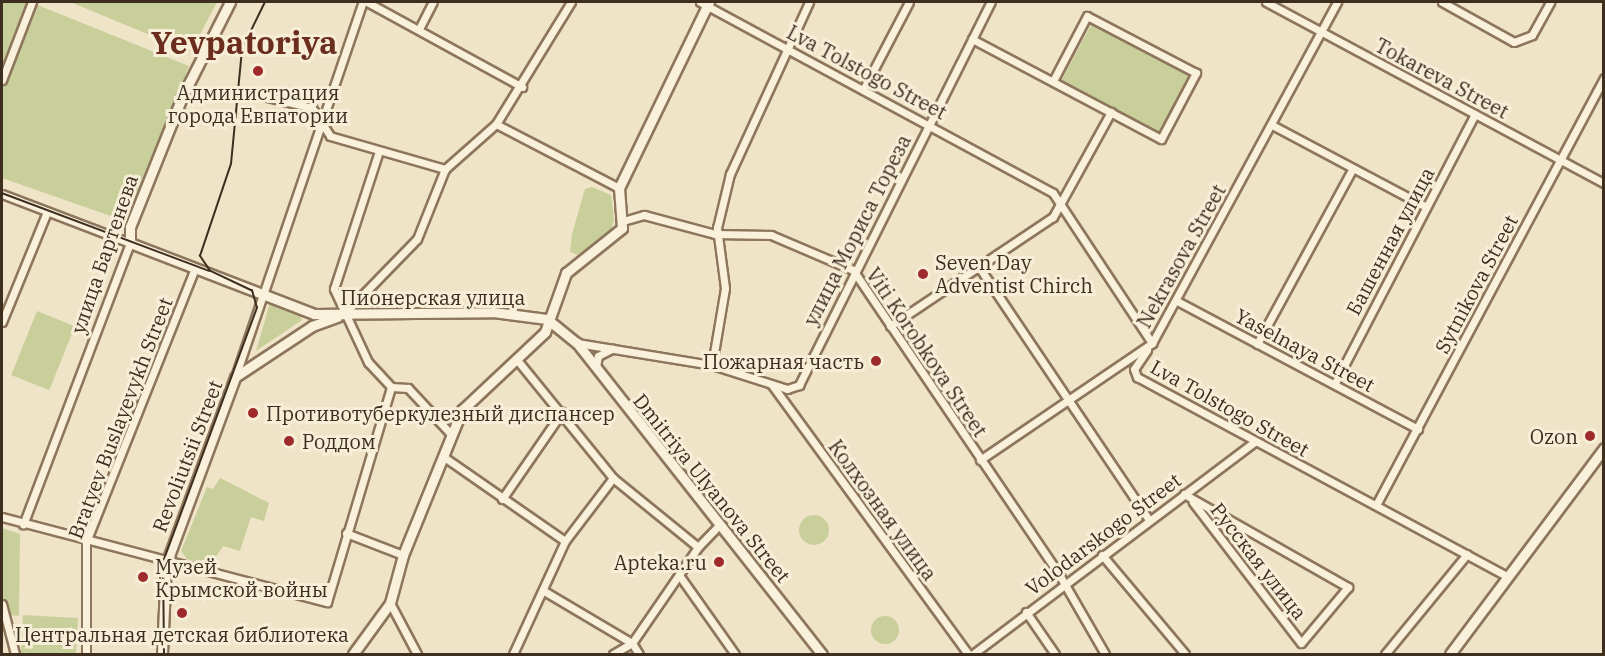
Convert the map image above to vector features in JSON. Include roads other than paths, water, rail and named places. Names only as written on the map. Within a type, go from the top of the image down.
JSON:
[{"type":"street","points":[[2,80],[32,2]]},
{"type":"street","name":"улица Бартенева","points":[[23,524],[130,243],[130,227],[182,98],[230,2]]},
{"type":"street","points":[[235,377],[319,124],[330,110],[365,2],[420,27],[522,87]]},
{"type":"street","points":[[420,27],[433,2]]},
{"type":"street","points":[[235,377],[312,326],[343,315],[417,240],[445,169],[496,124],[522,87],[571,2]]},
{"type":"street","points":[[712,365],[724,305],[719,233],[730,174],[784,47],[809,2]]},
{"type":"street","points":[[863,90],[909,2]]},
{"type":"street","name":"улица Мориса Тореза","points":[[772,384],[799,385],[853,270],[991,2]]},
{"type":"street","name":"Tokareva Street","points":[[1266,2],[1604,183]]},
{"type":"street","name":"Nekrasova Street","points":[[980,460],[1152,344],[1337,2]]},
{"type":"street","points":[[1442,2],[1514,42],[1532,35],[1550,2]]},
{"type":"street","points":[[353,654],[390,603],[403,555],[444,457],[450,433],[472,400],[518,361],[545,332],[566,273],[618,234],[623,221],[619,188],[705,3]]},
{"type":"street","name":"Lva Tolstogo Street","points":[[705,3],[1060,198],[1060,210],[1152,344],[1134,369],[1137,377],[1508,577]]},
{"type":"street","points":[[972,39],[1161,139],[1196,74],[1087,16],[1053,81]]},
{"type":"street","name":"Sytnikova Street","points":[[1376,505],[1604,78]]},
{"type":"street","points":[[243,92],[312,108],[319,124],[330,136],[445,169]]},
{"type":"street","points":[[890,326],[1060,210],[1111,112]]},
{"type":"street","name":"Башенная улица","points":[[1335,383],[1475,114]]},
{"type":"street","points":[[496,124],[619,188]]},
{"type":"street","points":[[1272,125],[1426,207]]},
{"type":"street","points":[[379,151],[334,289],[343,315],[368,362],[392,387],[408,388],[450,433]]},
{"type":"street","points":[[1257,344],[1353,168]]},
{"type":"street","points":[[2,194],[130,243]]},
{"type":"street","points":[[2,322],[47,212]]},
{"type":"street","name":"Viti Korobkova Street","points":[[623,221],[644,214],[719,233],[771,235],[853,270],[1062,584],[1105,654]]},
{"type":"street","name":"Пионерская улица","points":[[130,243],[314,314],[493,312],[548,319],[577,343]]},
{"type":"street","points":[[979,267],[1149,520]]},
{"type":"street","name":"Bratyev Buslayevykh Street","points":[[86,654],[86,542],[195,268]]},
{"type":"street","name":"Yaselnaya Street","points":[[1177,301],[1418,429]]},
{"type":"street","points":[[312,326],[314,314]]},
{"type":"street","points":[[577,343],[712,365],[772,384]]},
{"type":"street","name":"Dmitriya Ulyanova Street","points":[[577,343],[597,372],[718,526],[822,654]]},
{"type":"street","points":[[597,372],[598,356],[615,348]]},
{"type":"street","points":[[518,361],[562,412],[613,478],[698,547]]},
{"type":"street","name":"Revoliutsii Street","points":[[162,654],[165,564],[235,377]]},
{"type":"street","name":"Колхозная улица","points":[[772,384],[971,654]]},
{"type":"street","points":[[2,517],[165,564],[327,602],[346,532],[392,387]]},
{"type":"street","points":[[502,498],[562,412]]},
{"type":"street","name":"Volodarskogo Street","points":[[971,654],[1254,442]]},
{"type":"street","points":[[1450,654],[1604,448]]},
{"type":"street","points":[[444,457],[565,542]]},
{"type":"street","points":[[513,654],[565,542],[613,478]]},
{"type":"street","name":"Русская улица","points":[[1184,494],[1193,502],[1301,642],[1348,587],[1193,502]]},
{"type":"street","points":[[613,654],[632,643],[698,547],[718,526]]},
{"type":"street","points":[[346,532],[403,555]]},
{"type":"street","points":[[1385,654],[1467,554]]},
{"type":"street","points":[[1102,555],[1185,654]]},
{"type":"street","points":[[679,575],[735,654]]},
{"type":"street","points":[[544,591],[632,643],[639,654]]},
{"type":"street","points":[[390,603],[417,654]]},
{"type":"street","points":[[2,604],[15,654]]},
{"type":"street","points":[[1026,612],[1055,654]]},
{"type":"tram line","points":[[164,654],[163,562],[257,308],[252,291],[210,271],[200,256],[231,164],[242,49],[265,2]]},
{"type":"tram line","points":[[2,193],[209,271]]},
{"type":"place","name":"Администрация города Евпатории","points":[[258,71]]},
{"type":"place","name":"Seven Day Adventist Chirch","points":[[923,274]]},
{"type":"place","name":"Пожарная часть","points":[[876,361]]},
{"type":"place","name":"Противотуберкулезный диспансер","points":[[253,413]]},
{"type":"place","name":"Ozon","points":[[1590,436]]},
{"type":"place","name":"Роддом","points":[[289,441]]},
{"type":"place","name":"Apteka.ru","points":[[719,562]]},
{"type":"place","name":"Музей Крымской войны","points":[[143,577]]},
{"type":"place","name":"Центральная детская библиотека","points":[[182,613]]},
{"type":"district","name":"Yevpatoriya","points":[[244,42]]}]
